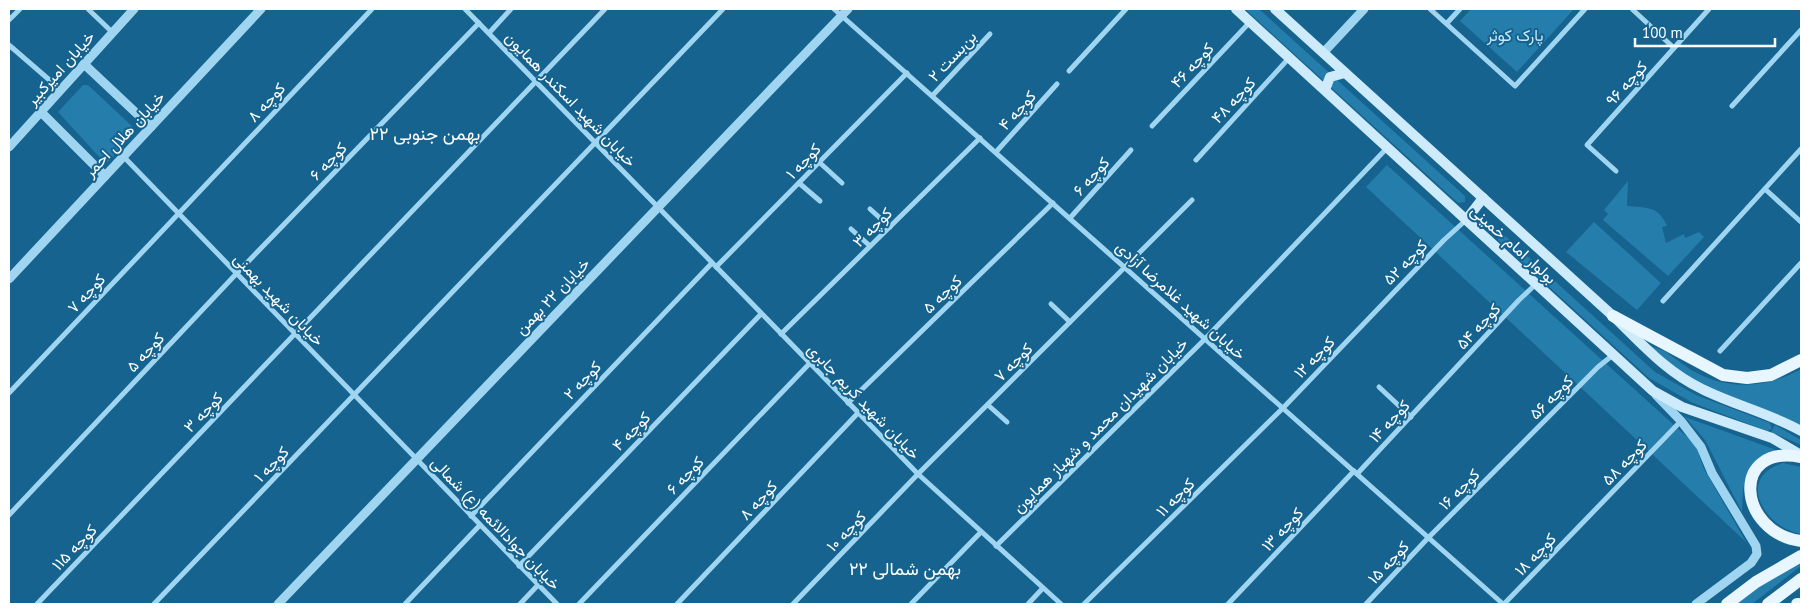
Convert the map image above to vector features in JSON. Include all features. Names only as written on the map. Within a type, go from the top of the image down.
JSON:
[{"type":"main road","name":"بولوار امام خمینی","points":[[1236,9],[1653,391],[1682,407],[1772,438],[1801,456]]},
{"type":"main road","name":"بولوار امام خمینی","points":[[1275,9],[1613,316],[1666,368],[1702,389],[1784,421],[1801,430]]},
{"type":"main road","points":[[1325,90],[1330,76],[1345,73]]},
{"type":"main road","points":[[1466,220],[1483,198]]},
{"type":"main road","points":[[1613,316],[1723,375],[1747,378],[1771,375],[1801,360]]},
{"type":"main road","points":[[1801,456],[1775,456],[1761,463],[1752,474],[1749,489],[1751,503],[1760,518],[1771,530],[1785,538],[1801,541]]},
{"type":"main road","points":[[1727,604],[1756,582],[1801,556]]},
{"type":"main road","points":[[1768,604],[1801,579]]},
{"type":"street","points":[[9,20],[20,9]]},
{"type":"street","points":[[88,9],[112,32]]},
{"type":"street","name":"خیابان امیرکبیر","points":[[9,146],[134,9]]},
{"type":"street","name":"خیابان هلال احمر","points":[[9,279],[261,9]]},
{"type":"street","name":"کوچه ۸","points":[[179,213],[372,9]]},
{"type":"street","name":"خیابان شهید اسکندر همایون","points":[[465,9],[658,208]]},
{"type":"street","points":[[488,33],[511,9]]},
{"type":"street","points":[[295,334],[605,9]]},
{"type":"street","points":[[354,394],[723,9]]},
{"type":"street","name":"خیابان شهید غلامرضا آزادی","points":[[834,9],[846,12],[932,96],[1503,604]]},
{"type":"street","points":[[1069,71],[1126,9]]},
{"type":"street","points":[[1323,53],[1364,9]]},
{"type":"street","points":[[1430,9],[1515,86],[1585,9]]},
{"type":"street","points":[[1447,23],[1460,9]]},
{"type":"street","points":[[1632,9],[1674,48]]},
{"type":"street","name":"کوچه ۹۶","points":[[1616,171],[1587,145],[1709,9]]},
{"type":"street","name":"خیابان ۲۲ بهمن","points":[[278,604],[846,12]]},
{"type":"street","name":"کوچه ۴۶","points":[[1152,126],[1250,22]]},
{"type":"street","name":"کوچه ۶","points":[[237,273],[479,23]]},
{"type":"street","points":[[1732,106],[1801,30]]},
{"type":"street","name":"بن‌بست ۲","points":[[932,96],[990,34]]},
{"type":"street","points":[[9,45],[62,90]]},
{"type":"street","name":"کوچه ۴۸","points":[[1196,160],[1289,58]]},
{"type":"street","points":[[84,64],[151,127]]},
{"type":"street","name":"کوچه ۱","points":[[714,265],[799,183],[907,73]]},
{"type":"street","name":"کوچه ۴","points":[[996,152],[1056,84]]},
{"type":"street","points":[[41,112],[105,176]]},
{"type":"street","name":"کوچه ۳","points":[[782,334],[980,138]]},
{"type":"street","name":"خیابان شهیدان محمد و شهباز همایون","points":[[996,546],[1205,339],[1387,148]]},
{"type":"street","points":[[1663,300],[1801,149]]},
{"type":"street","name":"کوچه ۶","points":[[1070,218],[1131,150]]},
{"type":"street","name":"خیابان شهید بهمنی","points":[[123,156],[417,459]]},
{"type":"street","points":[[819,162],[842,183]]},
{"type":"street","points":[[799,183],[820,202]]},
{"type":"street","points":[[1764,189],[1801,222]]},
{"type":"street","name":"کوچه ۷","points":[[918,474],[1192,200]]},
{"type":"street","name":"کوچه ۵","points":[[848,403],[1053,203]]},
{"type":"street","name":"خیابان شهید کریم جابری","points":[[658,208],[918,474],[1061,604]]},
{"type":"street","points":[[870,209],[890,227]]},
{"type":"street","name":"کوچه ۷","points":[[10,392],[179,213]]},
{"type":"street","name":"کوچه ۵۲","points":[[1364,323],[1466,220]]},
{"type":"street","points":[[851,229],[870,246]]},
{"type":"street","points":[[1720,351],[1801,263]]},
{"type":"street","name":"کوچه ۲","points":[[471,516],[714,265]]},
{"type":"street","name":"کوچه ۵","points":[[9,515],[237,273]]},
{"type":"street","name":"کوچه ۵۴","points":[[1439,386],[1536,284]]},
{"type":"street","points":[[1050,304],[1070,322]]},
{"type":"street","name":"کوچه ۴","points":[[519,566],[761,314]]},
{"type":"street","name":"کوچه ۱۲","points":[[1283,408],[1364,323]]},
{"type":"street","name":"کوچه ۳","points":[[129,508],[295,334]]},
{"type":"street","name":"کوچه ۵۶","points":[[1507,458],[1613,355]]},
{"type":"street","name":"کوچه ۶","points":[[579,604],[810,363]]},
{"type":"street","name":"کوچه ۱۴","points":[[1355,473],[1439,386]]},
{"type":"street","points":[[1379,387],[1411,416]]},
{"type":"street","points":[[1653,391],[1681,421],[1701,447],[1712,473],[1756,546],[1757,554],[1751,563],[1696,604]]},
{"type":"street","name":"کوچه ۱","points":[[154,604],[354,394]]},
{"type":"street","points":[[988,405],[1007,422]]},
{"type":"street","name":"کوچه ۱۱","points":[[1084,604],[1283,408]]},
{"type":"street","name":"کوچه ۸","points":[[677,604],[858,413]]},
{"type":"street","name":"کوچه ۵۸","points":[[1585,521],[1681,421]]},
{"type":"street","name":"کوچه ۱۶","points":[[1428,538],[1507,458]]},
{"type":"street","name":"خیابان جوادالائمه (ع) شمالی","points":[[417,459],[557,604]]},
{"type":"street","name":"کوچه ۱۳","points":[[1228,604],[1355,473]]},
{"type":"street","name":"کوچه ۱۰","points":[[793,604],[918,474]]},
{"type":"street","name":"کوچه ۱۱۵","points":[[37,604],[129,508]]},
{"type":"street","name":"کوچه ۱۸","points":[[1503,604],[1585,521]]},
{"type":"street","points":[[405,604],[480,525]]},
{"type":"street","points":[[911,604],[981,532]]},
{"type":"street","name":"کوچه ۱۵","points":[[1366,604],[1428,538]]},
{"type":"street","points":[[520,604],[538,585]]},
{"type":"street","points":[[1028,604],[1043,588]]},
{"type":"green space","points":[[1245,9],[1259,9],[1465,196],[1465,202],[1458,203]]},
{"type":"green space","name":"پارک کوثر","points":[[1471,9],[1574,9],[1517,72],[1460,21]]},
{"type":"green space","points":[[83,85],[88,85],[135,129],[135,133],[108,162],[103,161],[58,112]]},
{"type":"green space","points":[[1387,165],[1696,445],[1703,467],[1746,542],[1366,187]]},
{"type":"green space","points":[[1628,181],[1627,206],[1651,209],[1660,214],[1667,226],[1662,227],[1666,243],[1684,234],[1685,238],[1699,232],[1704,237],[1668,276],[1603,220],[1608,214],[1604,210]]},
{"type":"green space","points":[[1594,222],[1661,283],[1637,310],[1566,252]]},
{"type":"green space","points":[[1502,233],[1655,372],[1696,395],[1770,423],[1772,429],[1767,431],[1693,403],[1649,378],[1498,240],[1498,234]]},
{"type":"green space","points":[[1640,344],[1654,347],[1670,354],[1691,370],[1722,382],[1749,385],[1762,383],[1775,380],[1801,369],[1801,428],[1706,389]]},
{"type":"green space","points":[[1685,417],[1779,451],[1748,472],[1743,489],[1742,512],[1705,440]]},
{"type":"green space","points":[[1775,425],[1801,440],[1801,445],[1771,432]]},
{"type":"green space","points":[[1783,463],[1801,467],[1801,534],[1788,530],[1776,522],[1766,513],[1760,502],[1758,490],[1760,479],[1768,470]]},
{"type":"green space","points":[[1801,562],[1801,566],[1752,604],[1733,604],[1751,591]]},
{"type":"district","name":"۲۲ بهمن جنوبی","points":[[425,134]]},
{"type":"district","name":"۲۲ بهمن شمالی","points":[[905,569]]}]
